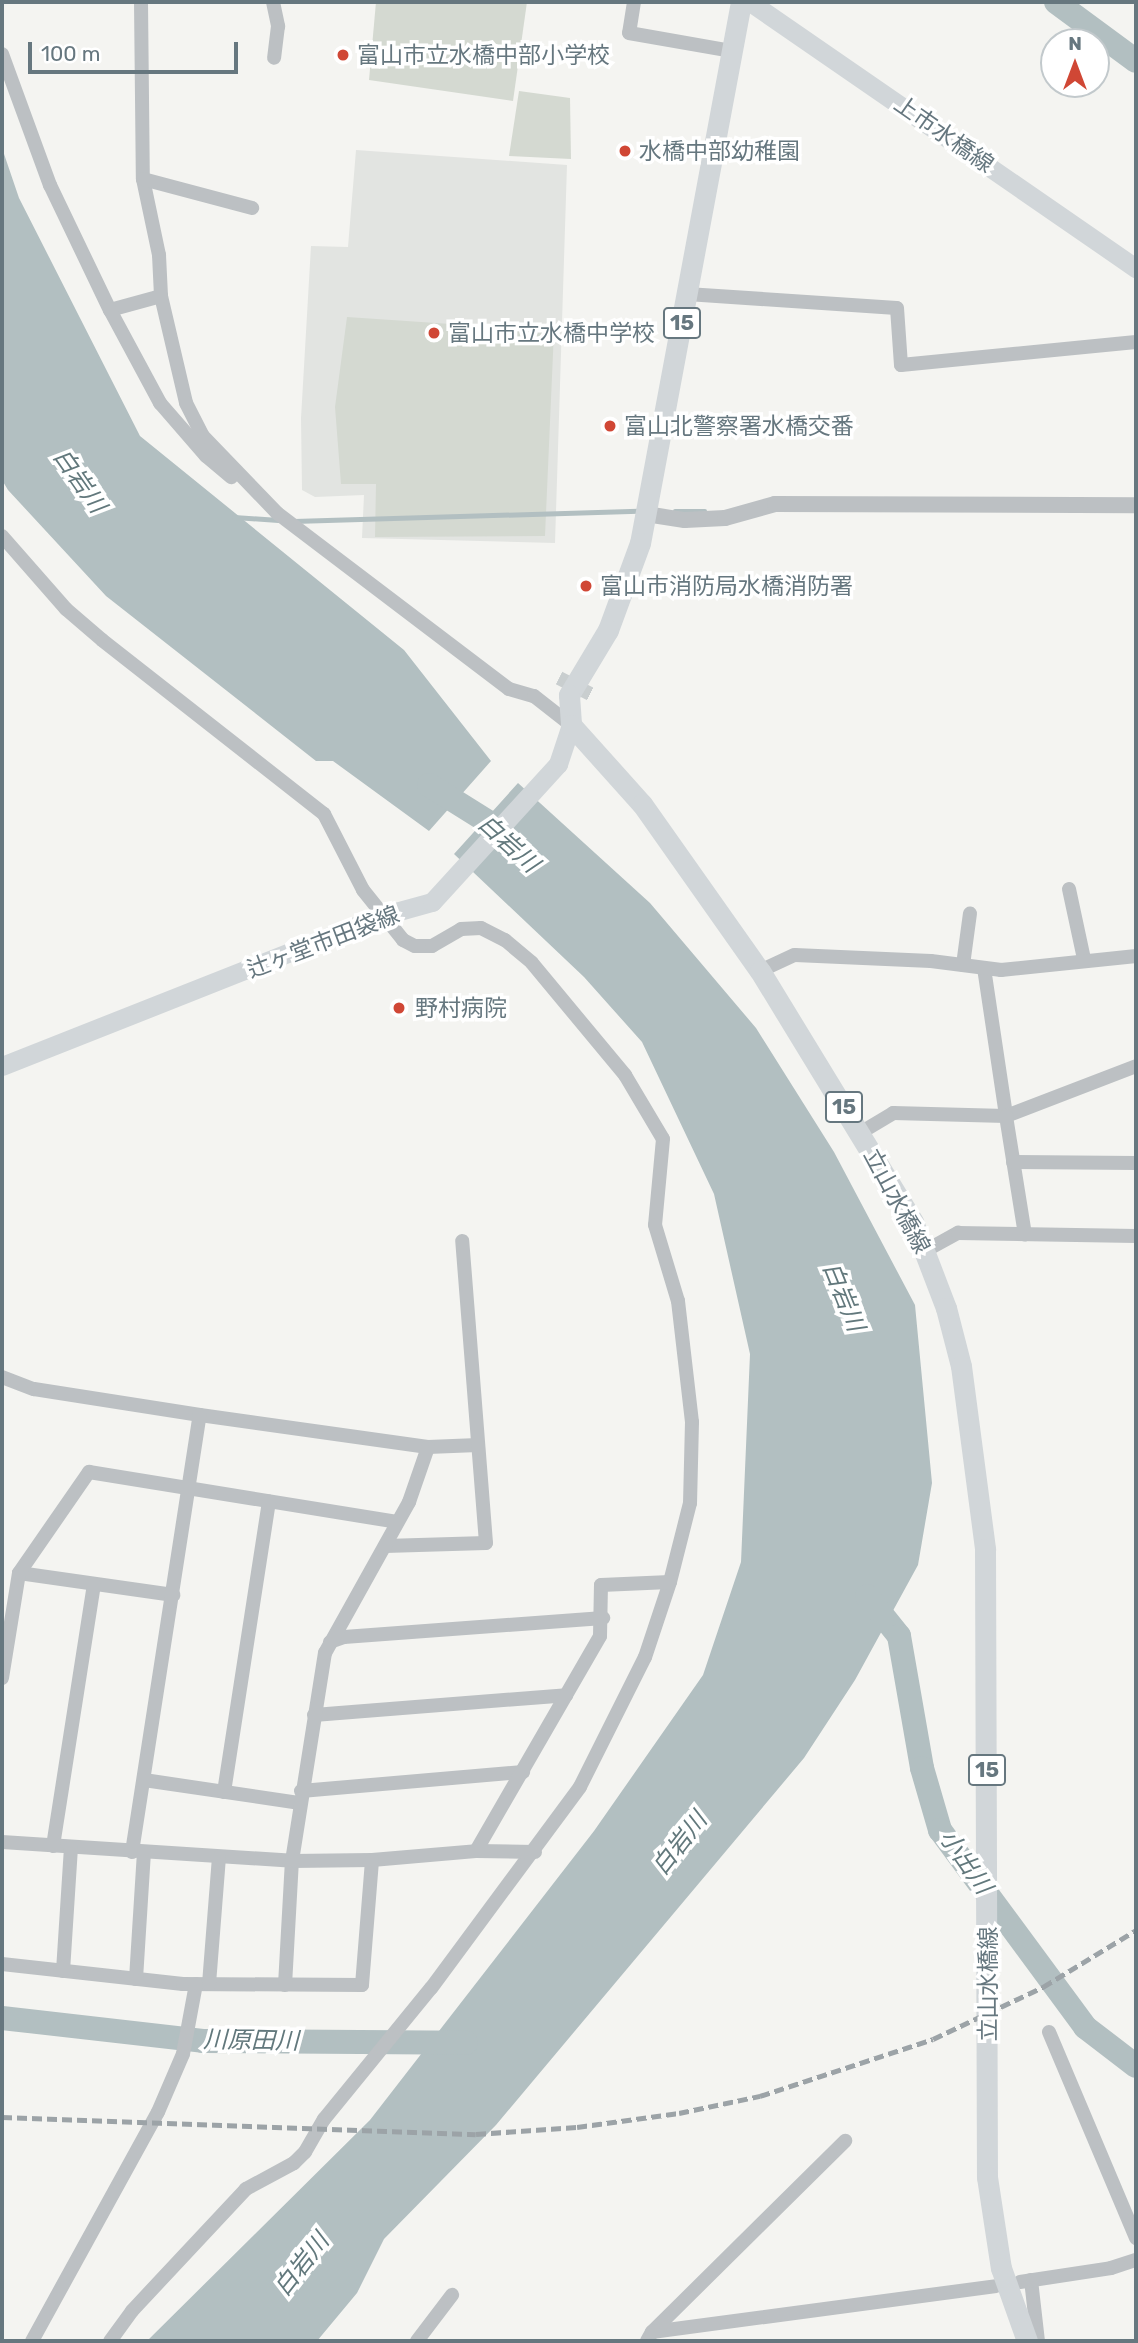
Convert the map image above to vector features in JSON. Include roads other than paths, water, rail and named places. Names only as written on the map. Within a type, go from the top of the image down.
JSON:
[{"type":"main road","name":"15","points":[[571,725],[569,695],[608,630],[632,573],[646,514],[741,2]]},
{"type":"main road","name":"上市水橋線","points":[[750,2],[1136,268]]},
{"type":"main road","name":"辻ヶ堂市田袋線","points":[[2,1066],[382,916],[416,909],[444,891],[558,764],[571,725]]},
{"type":"main road","name":"立山水橋線","points":[[571,725],[642,804],[760,971],[860,1133],[925,1251],[961,1366],[985,1549],[989,1991],[987,2177],[1001,2268],[1027,2341]]},
{"type":"street","points":[[141,2],[143,179],[159,255],[161,296],[186,403],[198,425],[272,509]]},
{"type":"street","points":[[273,2],[278,26],[274,58]]},
{"type":"street","points":[[634,2],[629,33],[732,51]]},
{"type":"street","points":[[2,54],[50,185],[110,310],[160,403],[206,456],[272,509],[509,689],[534,696],[571,725]]},
{"type":"street","points":[[143,179],[252,208]]},
{"type":"street","points":[[687,294],[897,308],[901,365],[1136,342]]},
{"type":"street","points":[[110,310],[161,296]]},
{"type":"street","points":[[646,514],[685,520],[724,518],[775,504],[1136,505]]},
{"type":"street","points":[[2,536],[66,609],[324,814],[362,890],[382,916],[415,946],[432,946],[461,929],[481,928],[505,940],[532,963],[625,1075],[663,1139],[655,1225],[678,1301],[692,1422],[690,1503],[670,1582],[645,1657],[580,1787],[535,1852],[324,2119],[305,2152],[246,2189],[132,2311],[110,2341]]},
{"type":"street","points":[[1069,889],[1084,959]]},
{"type":"street","points":[[963,965],[970,912]]},
{"type":"street","points":[[760,971],[795,955],[963,965],[1001,970],[1084,959],[1136,956]]},
{"type":"street","points":[[984,968],[1025,1234]]},
{"type":"street","points":[[860,1133],[893,1113],[1006,1116],[1136,1066]]},
{"type":"street","points":[[1013,1162],[1136,1163]]},
{"type":"street","points":[[925,1251],[958,1233],[1136,1236]]},
{"type":"street","points":[[384,1546],[486,1543],[462,1241]]},
{"type":"street","points":[[2,1377],[34,1389],[201,1415],[428,1447],[478,1445]]},
{"type":"street","points":[[136,1979],[138,1852],[144,1780],[201,1415]]},
{"type":"street","points":[[285,1985],[292,1861],[314,1715],[330,1642],[397,1522],[428,1447]]},
{"type":"street","points":[[2,1678],[19,1573],[89,1472],[397,1522]]},
{"type":"street","points":[[224,1792],[268,1501]]},
{"type":"street","points":[[19,1573],[173,1595]]},
{"type":"street","points":[[476,1851],[600,1636],[603,1618],[601,1585],[670,1582]]},
{"type":"street","points":[[53,1846],[94,1584]]},
{"type":"street","points":[[330,1642],[344,1637],[603,1618]]},
{"type":"street","points":[[314,1715],[566,1695]]},
{"type":"street","points":[[144,1780],[224,1792],[301,1797],[523,1772]]},
{"type":"street","points":[[2,1842],[292,1861],[372,1860],[476,1851],[535,1852]]},
{"type":"street","points":[[63,1971],[71,1847]]},
{"type":"street","points":[[32,2341],[158,2112],[183,2054],[203,1984],[219,1857]]},
{"type":"street","points":[[2,1964],[203,1984],[362,1985],[372,1860]]},
{"type":"street","points":[[1049,2032],[1136,2238]]},
{"type":"street","points":[[649,2336],[845,2141]]},
{"type":"street","points":[[1038,2341],[1026,2281],[1136,2260]]},
{"type":"street","points":[[649,2336],[996,2286]]},
{"type":"street","points":[[418,2341],[452,2295]]},
{"type":"water","points":[[2,148],[19,198],[140,436],[404,650],[491,761],[429,831],[333,761],[316,761],[106,596],[8,490],[2,480]]},
{"type":"water","points":[[518,783],[650,903],[756,1028],[834,1152],[915,1305],[932,1483],[918,1565],[855,1680],[804,1758],[496,2125],[384,2239],[357,2293],[317,2341],[147,2341],[370,2120],[594,1831],[703,1675],[741,1562],[750,1354],[714,1194],[642,1042],[584,977],[454,854]]},
{"type":"waterway","points":[[1056,2],[1136,61]]},
{"type":"waterway","points":[[294,521],[638,511]]},
{"type":"waterway","points":[[675,511],[705,511]]},
{"type":"waterway","points":[[234,517],[278,520]]},
{"type":"waterway","name":"白岩川","points":[[429,785],[493,825],[510,843]]},
{"type":"waterway","name":"小出川","points":[[867,1596],[899,1636],[922,1768],[940,1830],[1085,2027],[1136,2066]]},
{"type":"waterway","name":"川原田川","points":[[2,2018],[203,2041],[466,2043]]},
{"type":"tunnel","points":[[559,678],[593,695]]},
{"type":"railway","points":[[2,2117],[476,2134],[577,2127],[679,2113],[760,2096],[933,2039],[1043,1987],[1136,1930]]},
{"type":"place","name":"富山市立水橋中部小学校","points":[[343,55]]},
{"type":"place","name":"水橋中部幼稚園","points":[[625,151]]},
{"type":"place","name":"富山市立水橋中学校","points":[[434,333]]},
{"type":"place","name":"富山北警察署水橋交番","points":[[610,426]]},
{"type":"place","name":"富山市消防局水橋消防署","points":[[586,586]]},
{"type":"place","name":"野村病院","points":[[399,1008]]}]
